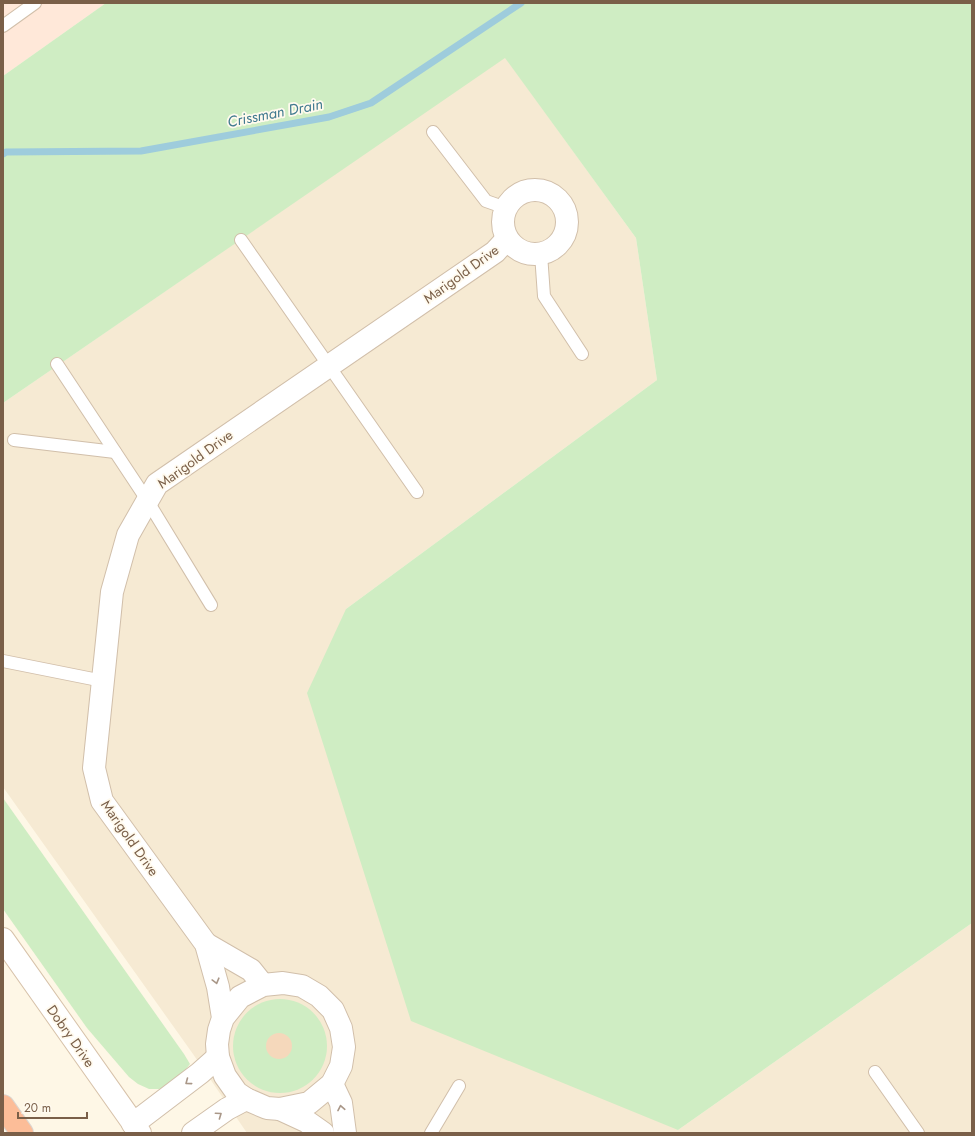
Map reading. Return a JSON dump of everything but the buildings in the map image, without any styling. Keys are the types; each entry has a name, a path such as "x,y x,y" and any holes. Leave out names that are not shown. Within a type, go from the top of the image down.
{"highway":[{"path":"3,1106 22,1133"}],"street":[{"path":"506,208 513,198 523,192 535,190 547,192 557,198 564,208 568,219 566,231 561,242 553,250 541,254"},
{"name":"Marigold Drive","path":"506,208 502,218 503,229 507,239 514,247 522,252 531,255 541,254"},
{"name":"Marigold Drive","path":"223,1018 218,988 206,944 102,801 94,768 112,592 128,535 157,484 495,252 507,239"},
{"name":"Dobry Drive","path":"3,939 136,1128"},
{"name":"Marigold Drive","path":"206,944 251,970 263,985"},
{"name":"Marigold Drive","path":"280,1110 309,1103 332,1084 340,1066 344,1047 341,1028 333,1010 319,996 302,986 283,982 263,985 240,997 223,1018 217,1044 218,1057 225,1076 246,1099 267,1108 280,1110 306,1121 323,1133"},
{"path":"136,1128 218,1057"},
{"path":"332,1084 341,1103 345,1133"},
{"path":"193,1133 227,1109 246,1099"}],"lane":[{"path":"3,26 35,3"},
{"path":"433,132 486,200 506,208"},
{"path":"241,240 417,492"},
{"path":"541,254 544,296 582,354"},
{"path":"57,364 147,500 211,604"},
{"path":"14,440 116,452"},
{"path":"3,661 103,681"},
{"path":"875,1072 918,1133"},
{"path":"432,1133 459,1086"}],"shaded area":[{"path":"3,3 106,3 3,76"},
{"path":"505,57 636,238 657,380 346,609 678,1130 972,923 972,1133 247,1133 193,1054 3,787 3,403"}],"green space":[{"path":"106,3 972,3 972,923 678,1130 411,1021 307,693 346,609 657,380 636,238 505,58 3,403 3,76"},
{"path":"3,798 190,1064 169,1086 159,1089 149,1089 138,1084 129,1077 87,1028 3,909"},
{"path":"280,999 298,1003 313,1013 323,1028 327,1046 323,1064 313,1079 298,1089 280,1093 262,1089 247,1079 237,1064 233,1046 237,1028 247,1013 262,1003"}],"waterway":[{"name":"Crissman Drain","path":"3,154 6,152 141,151 329,117 371,103 521,3"}]}
